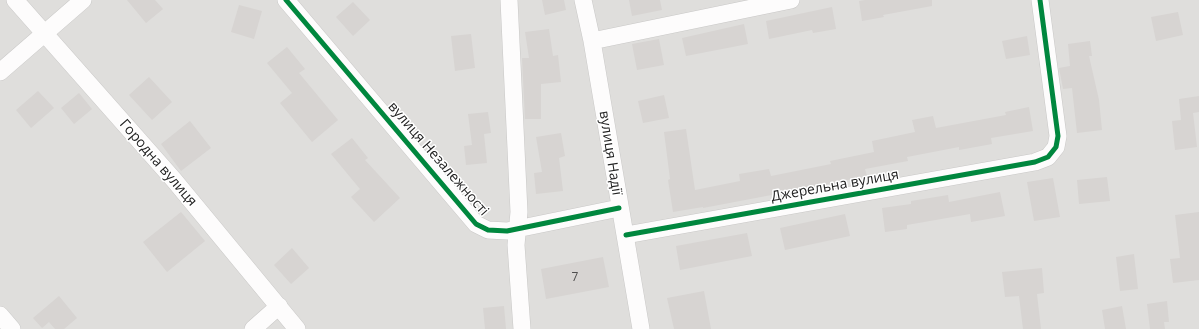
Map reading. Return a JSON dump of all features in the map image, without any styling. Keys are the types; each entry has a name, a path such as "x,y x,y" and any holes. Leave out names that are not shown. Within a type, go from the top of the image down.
{"street":[{"name":"Городна вулиця","path":"15,0 174,180 297,329"},
{"path":"0,72 84,0"},
{"name":"вулиця Незалежності","path":"286,0 476,224 488,230 496,231 516,229 619,208"},
{"path":"509,0 519,212 516,229 522,329"},
{"name":"вулиця Надії","path":"583,0 592,41 619,208 626,235 641,329"},
{"path":"592,41 791,0"},
{"name":"Джерельна вулиця","path":"626,235 1035,162 1048,157 1056,148 1058,136 1040,0"},
{"path":"253,329 279,306"},
{"path":"0,315 12,329"}],"shaded area":[{"path":"0,0 1199,0 1199,329 0,329"}],"building":[{"path":"127,0 155,0 163,9 146,23"},
{"path":"542,0 564,0 566,10 545,15"},
{"path":"629,0 660,0 662,10 632,16"},
{"path":"932,0 932,6 883,15 884,17 862,21 859,1"},
{"path":"353,2 370,20 353,36 336,17"},
{"path":"239,5 262,11 254,39 231,32"},
{"path":"832,7 836,29 813,33 812,30 769,39 766,21"},
{"path":"1178,12 1183,35 1156,41 1151,17"},
{"path":"744,24 748,44 686,56 682,38"},
{"path":"549,29 553,56 558,55 561,82 541,84 541,119 525,119 522,58 529,58 525,32"},
{"path":"471,34 475,68 455,71 451,36"},
{"path":"1027,36 1030,55 1006,59 1002,41"},
{"path":"659,39 664,65 637,70 632,44"},
{"path":"1090,41 1092,56 1089,56 1099,100 1102,130 1077,133 1072,88 1063,89 1059,68 1070,66 1068,44"},
{"path":"287,47 305,69 299,73 338,120 312,142 280,103 292,93 267,63"},
{"path":"149,77 172,102 152,120 129,95"},
{"path":"38,91 54,108 31,128 16,110"},
{"path":"79,93 92,109 74,124 61,108"},
{"path":"664,95 669,118 643,123 638,101"},
{"path":"1199,96 1199,112 1193,113 1197,147 1175,150 1172,121 1181,120 1179,99"},
{"path":"1029,107 1033,131 991,138 992,144 959,150 959,147 907,157 908,161 865,169 867,176 703,208 673,212 668,180 670,179 664,132 686,129 695,190 740,181 739,174 769,169 771,176 831,164 830,161 874,152 872,141 915,132 912,120 933,116 936,128 1006,115 1005,112"},
{"path":"488,112 491,133 484,134 487,163 466,165 464,146 472,145 468,114"},
{"path":"190,121 211,148 181,171 161,144"},
{"path":"561,133 565,156 559,158 563,191 536,194 534,173 542,172 536,137"},
{"path":"352,138 368,158 365,160 400,198 374,222 351,197 360,189 331,154"},
{"path":"1107,177 1110,201 1079,204 1077,180"},
{"path":"1053,178 1060,217 1034,221 1027,182"},
{"path":"1000,192 1005,216 971,222 970,214 907,225 907,229 885,232 882,208 911,204 911,201 948,195 949,202"},
{"path":"181,212 205,241 167,272 143,242"},
{"path":"1199,212 1199,280 1173,283 1170,259 1180,258 1175,215"},
{"path":"845,214 850,236 785,250 780,228"},
{"path":"747,233 752,256 680,270 676,246"},
{"path":"292,248 309,268 291,284 274,265"},
{"path":"1134,254 1138,289 1120,291 1116,257"},
{"path":"603,257 609,287 546,299 541,269"},
{"path":"1042,268 1044,293 1037,294 1041,329 1023,329 1019,296 1005,297 1002,272"},
{"path":"704,291 711,329 674,329 667,298"},
{"path":"59,296 77,318 64,329 55,329 49,322 42,328 33,318"},
{"path":"1167,301 1169,322 1164,322 1165,329 1150,329 1147,304"},
{"path":"504,306 506,329 485,329 483,308"},
{"path":"1122,306 1126,329 1105,329 1102,310"}],"cycle path":[{"path":"286,0 476,224 488,230 507,231 619,208"},
{"path":"626,235 1035,162 1048,157 1056,147 1058,136 1040,0"}]}
